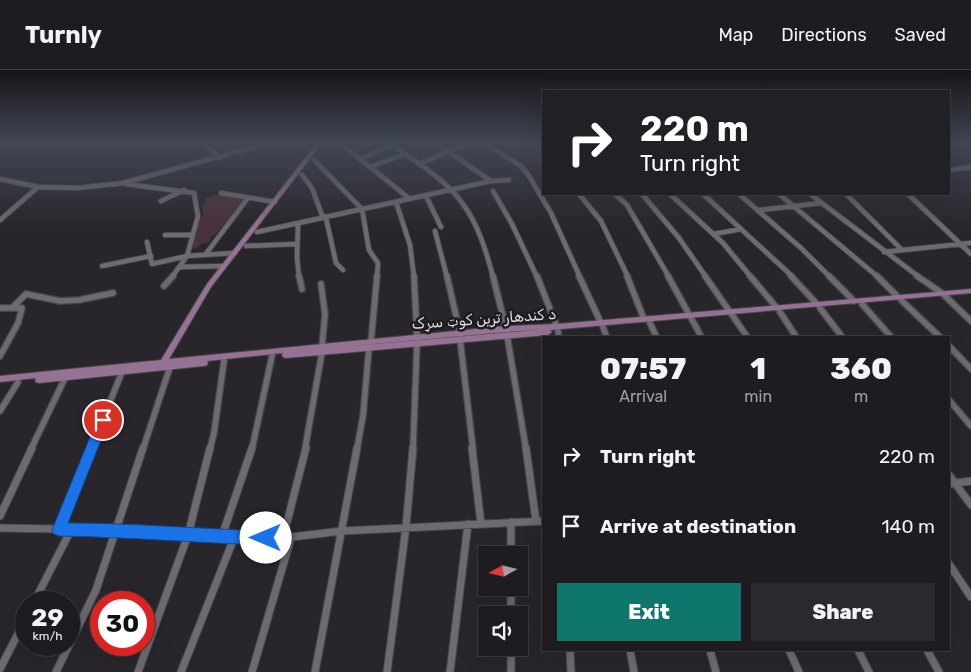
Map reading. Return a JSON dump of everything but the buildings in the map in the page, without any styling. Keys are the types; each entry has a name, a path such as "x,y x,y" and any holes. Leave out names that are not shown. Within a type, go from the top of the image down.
{"main road":[{"path":"162,365 191,315 224,266 299,171"},
{"path":"208,291 214,287 305,171"},
{"name":"د کندهار ترين کوټ سړک","path":"0,379 507,332 558,332 602,325 818,306 862,304 971,291"},
{"name":"د کندهار ترين کوټ سړک","path":"944,295 971,295"},
{"name":"د کندهار ترين کوټ سړک","path":"843,304 854,301 900,299"},
{"name":"د کندهار ترين کوټ سړک","path":"0,384 122,372 162,365 170,367 262,355 272,356 322,349"}],"street":[{"path":"0,179 38,187 77,188 123,183 169,171"},
{"path":"315,672 362,416 378,263 369,250 362,209 325,171"},
{"path":"375,171 410,199"},
{"path":"0,528 116,530 234,538 287,538 342,531 540,521 507,332 484,246 476,224 453,190 428,171"},
{"path":"476,171 491,181"},
{"path":"525,171 551,214 605,336"},
{"path":"302,175 312,188 322,215 326,218 336,262 343,270"},
{"path":"0,186 7,180"},
{"path":"257,232 298,225 491,181 509,180"},
{"path":"123,183 194,192 198,216 187,256 164,286"},
{"path":"0,220 38,187"},
{"path":"161,201 184,190"},
{"path":"493,191 511,219 534,266 558,332"},
{"path":"221,193 275,202"},
{"path":"580,195 601,219 609,233 647,321 656,336"},
{"path":"616,195 626,205 692,317 701,336"},
{"path":"643,195 679,238 747,336"},
{"path":"671,195 714,234 779,310 796,336"},
{"path":"704,195 798,281 841,336"},
{"path":"740,195 801,248 854,301"},
{"path":"780,195 868,266 939,336"},
{"path":"811,195 884,252 944,295 971,321"},
{"path":"847,195 900,249"},
{"path":"909,195 971,254"},
{"path":"426,196 441,227"},
{"path":"205,255 248,198"},
{"path":"387,672 406,527 415,430 417,340 413,263 410,245 396,202"},
{"path":"759,210 821,203"},
{"path":"298,225 296,244 298,276 302,289"},
{"path":"714,234 741,229"},
{"path":"435,232 460,336 481,524"},
{"path":"165,235 192,234"},
{"path":"147,242 152,264 187,256 235,253"},
{"path":"884,252 971,243"},
{"path":"246,246 296,244"},
{"path":"102,266 151,256"},
{"path":"180,267 224,266"},
{"path":"252,672 287,538 307,443 322,349 325,314 322,284"},
{"path":"12,308 26,294 60,301 79,300 113,293"},
{"path":"862,304 890,336"},
{"path":"0,308 22,308 18,323 0,356"},
{"path":"950,347 971,369"},
{"path":"222,536 251,453 272,356"},
{"path":"138,672 188,535 214,433 224,361"},
{"path":"56,672 96,590 170,367"},
{"path":"59,530 122,372"},
{"path":"0,516 65,378"},
{"path":"0,411 18,382"},
{"path":"950,401 971,426"},
{"path":"952,484 971,481"},
{"path":"952,484 971,505"},
{"path":"511,522 511,546"},
{"path":"450,672 468,524"},
{"path":"40,591 71,530"},
{"path":"181,672 234,538"},
{"path":"950,566 971,597"},
{"path":"0,669 15,640"},
{"path":"570,651 571,672"},
{"path":"630,651 634,672"},
{"path":"710,651 716,672"},
{"path":"789,651 799,672"},
{"path":"858,651 869,672"},
{"path":"928,651 939,672"},
{"path":"511,656 511,672"}],"shaded area":[{"path":"222,194 246,198 208,243 203,243 195,249 191,247 199,220 203,216 202,205 205,204 205,198"}],"route":[{"path":"103,420 59,530 116,530 234,538 266,538"}]}
